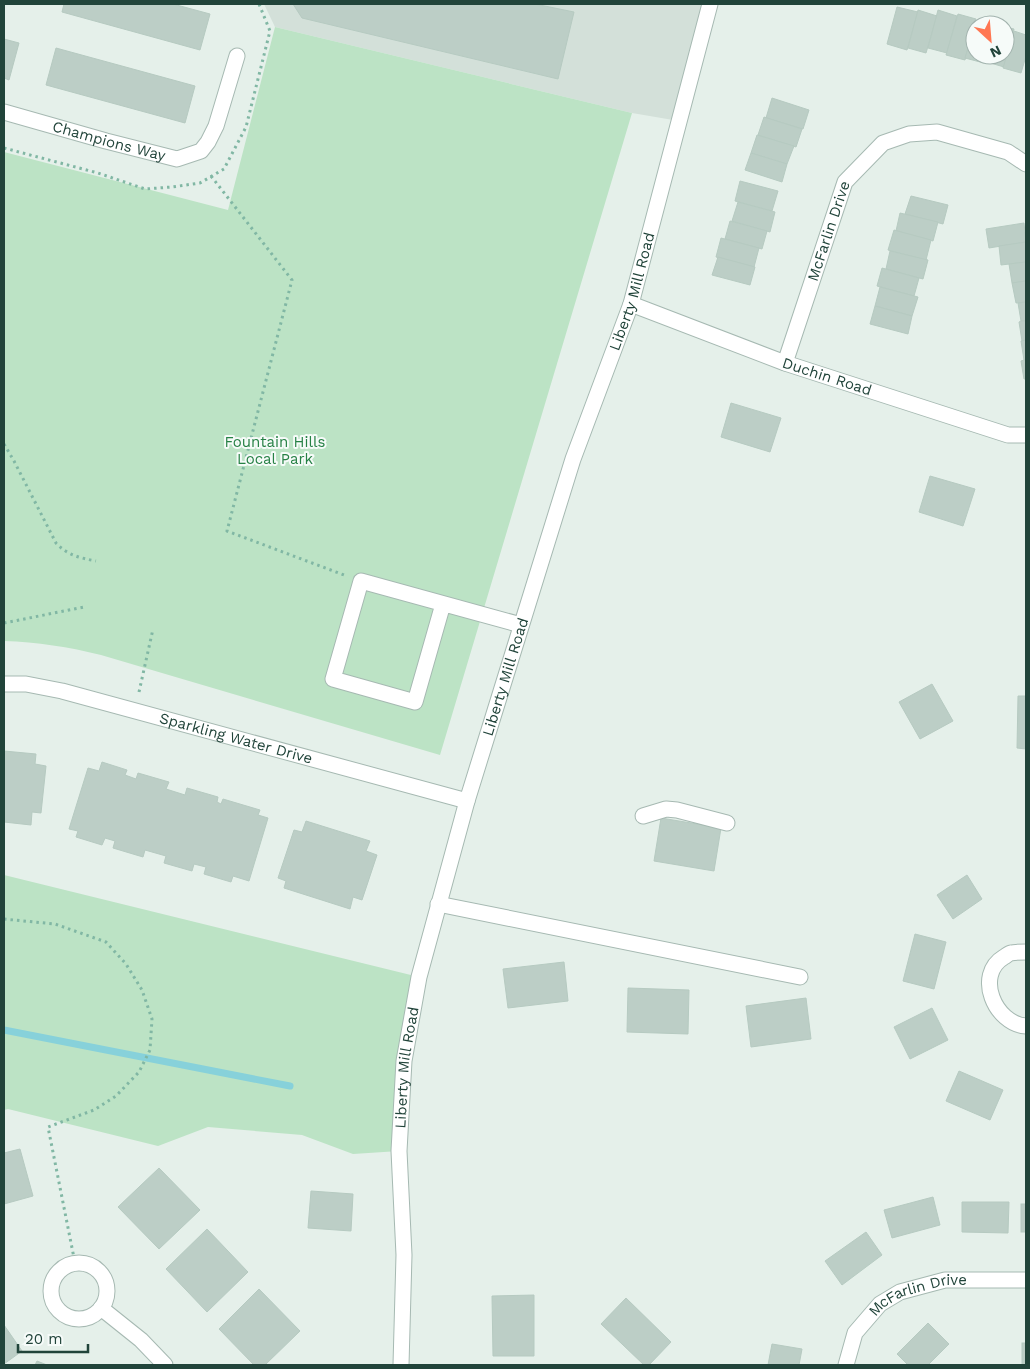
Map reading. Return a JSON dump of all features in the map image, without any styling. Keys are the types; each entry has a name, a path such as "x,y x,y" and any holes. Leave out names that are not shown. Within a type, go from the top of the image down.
{"street":[{"name":"Liberty Mill Road","path":"401,1365 404,1256 399,1151 404,1061 419,976 468,801 573,459 631,304 710,4"},
{"name":"Champions Way","path":"4,112 106,142 178,159 201,151 208,142 216,126 237,56"},
{"name":"McFarlin Drive","path":"785,363 845,182 883,143 909,134 937,132 1008,152 1026,164"},
{"name":"Duchin Road","path":"631,304 785,363 1008,435 1026,435"},
{"path":"443,604 416,702 333,678 361,581 522,625"},
{"name":"Sparkling Water Drive","path":"4,684 26,684 62,691 468,801"},
{"path":"643,816 666,809 678,810 727,823"},
{"path":"438,904 800,977"},
{"path":"1026,952 1010,953 997,961 990,973 989,986 996,1006 1010,1021 1026,1026"},
{"path":"75,1263 86,1264 96,1269 103,1277 106,1287 105,1298 101,1308 92,1315 82,1318 71,1318 61,1313 54,1305 51,1294 52,1283 57,1274 65,1267 75,1263"},
{"name":"McFarlin Drive","path":"846,1365 855,1333 880,1304 900,1292 945,1280 1026,1280"},
{"path":"101,1308 141,1340 165,1365"}],"path":[{"path":"4,148 98,173 145,189 200,183 224,169 246,127 270,30 259,4"},
{"path":"212,176 292,280 227,531 361,581"},
{"path":"4,444 56,543 63,551 77,557 96,561"},
{"path":"4,624 84,607"},
{"path":"135,710 153,629"},
{"path":"4,919 55,924 106,942 126,964 142,990 152,1019 150,1050 139,1072 116,1096 94,1110 48,1127 75,1263"}],"shaded area":[{"path":"264,4 710,4 679,121 632,113 275,27"}],"green space":[{"name":"Fountain Hills Local Park","path":"275,27 632,113 440,755 101,655 53,645 4,641 4,152 228,210"},
{"path":"4,875 419,977 399,1151 353,1154 302,1135 208,1127 158,1146 8,1109 4,1110"}],"building":[{"path":"64,4 173,4 210,14 200,50 62,12"},
{"path":"293,4 535,4 574,12 558,79 302,18"},
{"path":"897,7 918,12 907,50 887,44"},
{"path":"918,10 937,16 926,53 908,48"},
{"path":"938,10 957,16 947,53 928,48"},
{"path":"958,14 965,16 965,60 946,55"},
{"path":"1015,31 1026,35 1026,56 1021,73 1003,68 1004,65 1015,65"},
{"path":"4,39 19,43 9,80 4,78"},
{"path":"56,48 195,86 185,123 46,85"},
{"path":"772,98 809,110 803,129 766,118"},
{"path":"764,117 802,129 796,147 758,135"},
{"path":"757,135 794,146 787,164 751,153"},
{"path":"751,153 787,164 782,182 745,170"},
{"path":"740,181 778,191 772,211 735,201"},
{"path":"911,196 948,205 943,224 905,214"},
{"path":"738,202 775,212 770,232 732,221"},
{"path":"900,213 938,222 933,241 896,231"},
{"path":"730,221 767,231 762,249 725,239"},
{"path":"1024,223 1026,242 989,248 986,229"},
{"path":"894,230 931,240 926,260 888,250"},
{"path":"721,238 759,248 754,267 716,257"},
{"path":"1026,242 1026,262 1001,265 999,246"},
{"path":"890,251 928,260 923,279 886,269"},
{"path":"718,257 755,267 750,285 712,275"},
{"path":"1026,262 1026,281 1012,283 1009,264"},
{"path":"882,268 919,278 914,296 877,286"},
{"path":"1026,281 1026,302 1016,303 1012,283"},
{"path":"880,287 918,297 912,316 875,306"},
{"path":"1026,302 1026,321 1021,321 1018,303"},
{"path":"875,306 912,316 908,334 870,324"},
{"path":"1026,321 1026,340 1022,341 1019,322"},
{"path":"1026,340 1026,360 1024,360 1021,341"},
{"path":"1026,360 1026,379 1024,379 1021,361"},
{"path":"731,403 781,418 770,452 721,437"},
{"path":"930,476 975,489 963,526 919,512"},
{"path":"932,684 953,721 920,739 899,702"},
{"path":"1018,696 1026,696 1026,749 1017,748"},
{"path":"4,751 36,754 35,764 46,766 41,813 32,812 31,825 4,822"},
{"path":"102,762 127,770 125,775 136,779 138,773 169,782 166,789 185,795 187,788 218,797 217,802 221,804 223,799 260,810 258,815 268,818 249,881 233,876 231,882 204,874 206,867 194,864 192,871 164,863 166,856 145,850 143,857 113,848 115,841 105,838 102,845 76,837 78,831 69,829 88,768 99,771"},
{"path":"661,818 721,828 714,871 654,861"},
{"path":"306,821 370,841 366,851 377,855 362,900 353,897 350,909 284,888 286,881 278,878 294,830 302,832"},
{"path":"967,875 982,899 953,919 937,895"},
{"path":"915,934 946,942 934,989 903,981"},
{"path":"564,962 568,1001 508,1008 503,969"},
{"path":"628,988 689,990 688,1034 627,1032"},
{"path":"806,998 811,1039 751,1047 746,1006"},
{"path":"932,1008 948,1040 910,1059 894,1027"},
{"path":"959,1071 1003,1090 990,1120 946,1101"},
{"path":"20,1149 33,1196 4,1204 4,1153"},
{"path":"159,1168 200,1210 159,1249 118,1207"},
{"path":"311,1191 353,1194 351,1231 308,1228"},
{"path":"933,1197 940,1225 892,1238 884,1210"},
{"path":"962,1202 1009,1202 1008,1233 962,1232"},
{"path":"1021,1204 1026,1204 1026,1232 1021,1232"},
{"path":"207,1229 248,1272 207,1312 166,1269"},
{"path":"866,1232 882,1255 842,1285 825,1261"},
{"path":"259,1289 300,1331 265,1365 254,1365 219,1329"},
{"path":"534,1295 534,1356 493,1356 492,1296"},
{"path":"626,1298 671,1342 649,1365 644,1365 601,1324"},
{"path":"928,1323 949,1344 928,1365 908,1365 897,1354"},
{"path":"4,1325 22,1351 4,1364"},
{"path":"1022,1343 1026,1343 1026,1365 1022,1365"},
{"path":"772,1344 802,1349 799,1365 768,1365"},
{"path":"37,1361 47,1365 35,1365"}],"waterway":[{"path":"4,1030 290,1086"}]}
